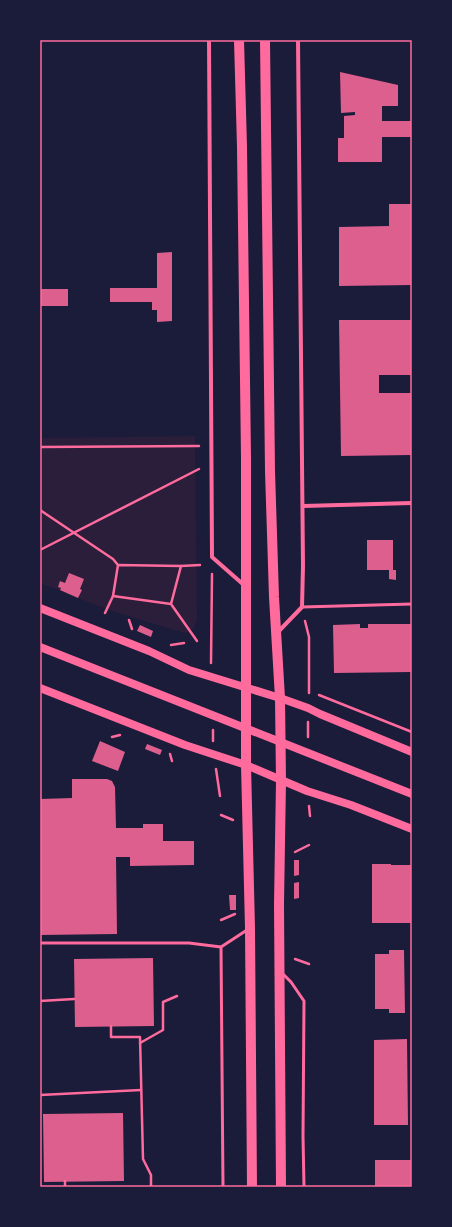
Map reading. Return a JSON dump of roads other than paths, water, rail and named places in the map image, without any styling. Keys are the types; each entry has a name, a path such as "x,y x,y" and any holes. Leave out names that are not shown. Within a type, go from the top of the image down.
{"main road":[{"path":"239,40 245,394 245,688 250,928 252,1187"},
{"path":"265,40 270,471 274,597 280,698 281,781 279,971 281,1187"},
{"path":"40,608 150,651 189,670 308,708 412,752"},
{"path":"40,647 412,794"},
{"path":"40,688 185,745 246,765 281,781 412,829"}],"street":[{"path":"208,40 212,557 246,588"},
{"path":"277,633 302,607 303,506 298,40"},
{"path":"303,506 412,502"}],"lane":[{"path":"302,607 412,604"},
{"path":"40,943 189,943 221,947 250,928"},
{"path":"221,947 223,1187"},
{"path":"279,971 292,982 304,1001 304,1187"}]}
